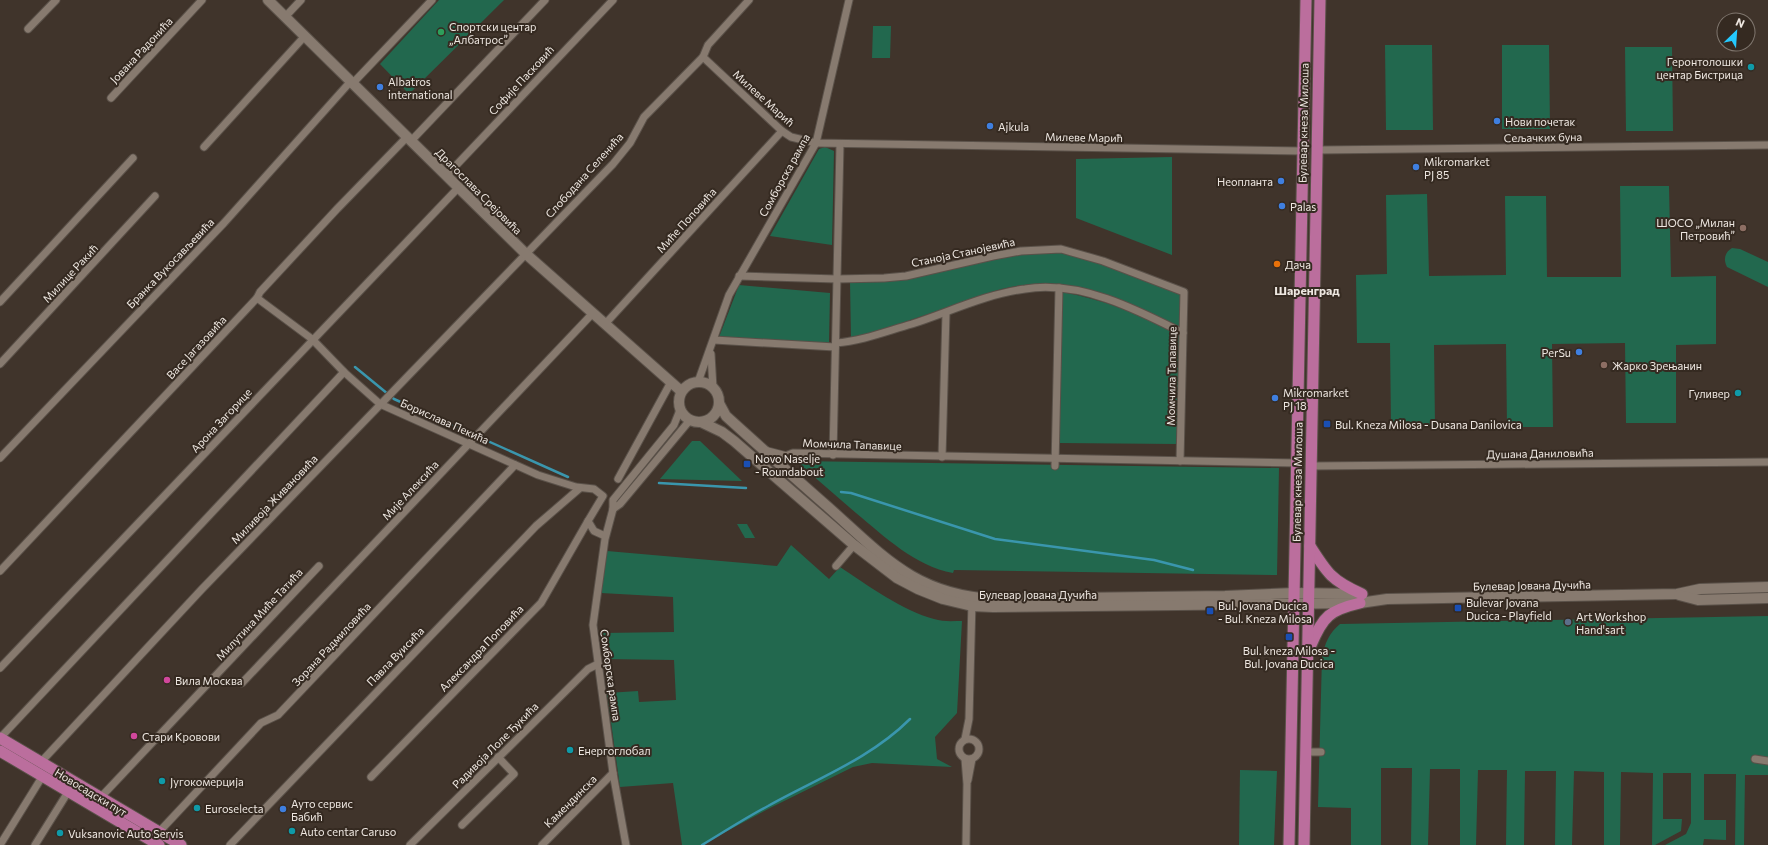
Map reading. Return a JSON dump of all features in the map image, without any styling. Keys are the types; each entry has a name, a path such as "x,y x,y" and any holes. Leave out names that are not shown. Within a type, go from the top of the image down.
{"main road":[{"name":"Булевар кнеза Милоша","path":"1289,845 1306,0"},
{"name":"Булевар кнеза Милоша","path":"1304,845 1320,0"},
{"path":"1320,21 1328,0"},
{"path":"1308,651 1320,624 1331,612 1361,598 1330,576 1310,545"},
{"name":"Новосадски пут","path":"0,738 182,845"},
{"name":"Новосадски пут","path":"0,751 159,845"}],"street":[{"path":"28,29 56,0"},
{"name":"Јована Радонића","path":"111,98 202,0"},
{"name":"Драгослава Срејовића","path":"268,0 526,254 606,323 681,391"},
{"path":"285,17 301,0"},
{"name":"Бранка Вукосављевића","path":"0,458 224,223 352,82 432,0"},
{"name":"Васе Јагазовића","path":"0,571 257,298 260,292 299,249 409,139 544,0"},
{"name":"Софије Пасковић","path":"446,176 612,0"},
{"name":"Слободана Селенића","path":"526,254 613,164 630,143 644,117 703,57 708,45 749,0"},
{"name":"Сомборска рампа","path":"698,382 714,340 723,306 816,144 849,0"},
{"path":"204,147 304,37"},
{"name":"Милеве Марић","path":"703,57 782,131 800,140 816,144 1303,151"},
{"name":"Миће Поповића","path":"606,323 782,131"},
{"path":"833,455 840,144"},
{"name":"Сељачких буна","path":"1318,150 1768,145"},
{"path":"0,302 133,158"},
{"name":"Арона Загорице","path":"0,668 312,339 458,188"},
{"name":"Милице Ракић","path":"0,364 156,196"},
{"name":"Станоја Станојевића","path":"739,276 837,279 899,277 992,256 1021,251 1061,249 1103,261 1184,292"},
{"name":"Миливоја Живановића","path":"40,762 202,589 386,397 526,254"},
{"path":"714,340 836,345 855,341 946,313 990,296 1025,288 1059,288 1107,299 1144,313 1183,333"},
{"path":"1055,462 1059,288"},
{"name":"Момчила Тапавице","path":"1180,461 1184,292"},
{"name":"Борислава Пекића","path":"257,298 312,339 344,372 380,404 475,438 515,465 538,475 580,488 594,489 603,496 588,521"},
{"name":"Мије Алексића","path":"242,683 593,313"},
{"path":"942,457 946,313"},
{"name":"Сомборска рампа","path":"710,350 713,388"},
{"path":"0,738 344,372"},
{"path":"618,479 671,382"},
{"path":"698,382 713,388 719,403 715,414 711,418 701,422 690,420 680,410 679,397 681,391 692,383 698,382"},
{"name":"Булевар Јована Дучића","path":"719,403 726,416 876,551 902,572 935,588 962,596 972,601"},
{"name":"Сомборска рампа","path":"626,845 613,773 593,626 605,536 613,509 613,500 674,425 680,410"},
{"name":"Сомборска рампа","path":"613,509 620,504 690,420"},
{"name":"Булевар Јована Дучића","path":"701,422 716,428 734,441 854,545 897,578 918,589 943,599 972,601 994,599 1163,596 1387,599 1677,594 1700,589 1768,587"},
{"name":"Момчила Тапавице","path":"762,449 787,456 793,453 1055,462 1180,461 1297,463"},
{"path":"783,467 783,457 787,456"},
{"name":"Душана Даниловића","path":"1312,466 1768,462"},
{"name":"Зорана Радмиловића","path":"159,832 261,723 278,715 515,465"},
{"name":"Павла Вуисића","path":"230,845 530,532 580,488"},
{"path":"588,521 594,531 605,536"},
{"name":"Александра Поповића","path":"371,776 541,603 588,521"},
{"path":"836,566 854,545"},
{"name":"Милутина Миће Татића","path":"100,798 319,566"},
{"name":"Булевар Јована Дучића","path":"1677,594 1698,600 1768,598"},
{"path":"968,739 972,601"},
{"name":"Радивоја Лоле Ђукића","path":"410,845 588,669 598,664"},
{"path":"968,739 976,742 979,749 977,755 968,759 958,751 959,744 968,739"},
{"path":"1306,752 1321,752"},
{"path":"462,825 514,774 498,757"},
{"path":"966,845 968,759"},
{"path":"1755,759 1768,761"},
{"name":"Камендинска","path":"542,845 613,773"},
{"path":"0,845 42,777"},
{"path":"35,845 68,792"}],"green space":[{"name":"Спортски центар „Албатрос”","path":"439,0 504,0 409,94 380,64"},
{"path":"873,26 891,26 890,58 872,58"},
{"path":"1385,45 1432,45 1433,130 1386,130"},
{"path":"1502,45 1549,45 1550,129 1502,129"},
{"path":"1625,47 1672,47 1673,131 1626,131"},
{"path":"825,147 834,151 832,245 770,236 819,149"},
{"path":"1172,157 1172,255 1076,218 1076,159"},
{"path":"1620,186 1669,186 1671,277 1716,276 1716,344 1676,345 1676,423 1626,423 1625,343 1552,344 1553,427 1507,427 1506,344 1434,345 1435,426 1391,427 1390,343 1357,343 1356,275 1387,274 1386,195 1427,194 1429,276 1506,275 1505,196 1546,196 1547,277 1621,277"},
{"path":"1732,248 1740,249 1768,262 1768,287 1727,267 1725,256"},
{"path":"1058,252 1101,264 1181,295 1180,328 1162,318 1105,295 1065,286 1045,284 1006,288 851,339 850,282 905,279 948,268 1023,254"},
{"path":"739,285 830,293 829,343 719,337"},
{"path":"1062,292 1093,299 1122,309 1179,335 1177,444 1059,443"},
{"path":"692,441 700,441 742,481 660,479"},
{"path":"796,461 1279,468 1277,575 954,570 953,573 926,564 889,541"},
{"path":"737,524 747,524 755,538 745,538"},
{"path":"791,545 829,579 840,567 886,597 910,610 937,620 962,621 957,713 935,737 937,759 952,767 872,763 853,767 770,808 701,845 682,845 673,783 620,787 607,693 638,691 639,702 676,700 674,660 605,659 602,633 674,632 673,597 601,593 607,551 777,566"},
{"path":"1768,616 1768,775 1745,775 1744,845 1735,845 1736,774 1704,774 1704,820 1726,820 1726,840 1704,839 1703,845 1665,845 1686,834 1691,823 1691,773 1663,773 1663,819 1682,819 1681,831 1655,845 1652,845 1653,773 1621,772 1620,845 1604,845 1604,772 1574,771 1572,845 1555,845 1556,771 1525,771 1524,845 1506,845 1507,770 1478,770 1476,845 1460,845 1460,769 1430,769 1428,845 1411,845 1412,768 1381,768 1381,845 1351,845 1351,808 1318,807 1322,657 1328,639 1340,624"},
{"path":"1240,770 1277,771 1274,845 1239,845"}],"waterway":[{"path":"355,367 394,399 568,477"},
{"path":"659,483 746,488"},
{"path":"841,492 851,493 995,539 1154,560 1193,570"},
{"path":"702,845 759,811 860,757 878,746 910,719"}],"place":[{"name":"Спортски центар „Албатрос”","path":"441,32"},
{"name":"Геронтолошки центар Бистрица","path":"1751,67"},
{"name":"Albatros international","path":"380,87"},
{"name":"Нови почетак","path":"1497,121"},
{"name":"Ajkula","path":"990,126"},
{"name":"Mikromarket PJ 85","path":"1416,167"},
{"name":"Неопланта","path":"1281,181"},
{"name":"Palas","path":"1282,206"},
{"name":"ШОСО „Милан Петровић”","path":"1743,228"},
{"name":"Дача","path":"1277,264"},
{"name":"PerSu","path":"1579,352"},
{"name":"Жарко Зрењанин","path":"1604,365"},
{"name":"Гуливер","path":"1738,393"},
{"name":"Mikromarket PJ 18","path":"1275,398"},
{"name":"Bul. Kneza Milosa - Dusana Danilovica","path":"1327,424"},
{"name":"Novo Naselje - Roundabout","path":"747,464"},
{"name":"Bulevar Jovana Ducica - Playfield","path":"1458,608"},
{"name":"Bul. Jovana Ducica - Bul. Kneza Milosa","path":"1210,611"},
{"name":"Art Workshop Hand'sart","path":"1568,622"},
{"name":"Bul. kneza Milosa - Bul. Jovana Ducica","path":"1289,637"},
{"name":"Вила Москва","path":"167,680"},
{"name":"Стари Кровови","path":"134,736"},
{"name":"Енергоглобал","path":"570,750"},
{"name":"Југокомерција","path":"162,781"},
{"name":"Euroselecta","path":"197,808"},
{"name":"Ауто сервис Бабић","path":"283,809"},
{"name":"Auto centar Caruso","path":"292,831"},
{"name":"Vuksanovic Auto Servis","path":"60,833"}],"district":[{"name":"Шаренград","path":"1307,290"}]}
